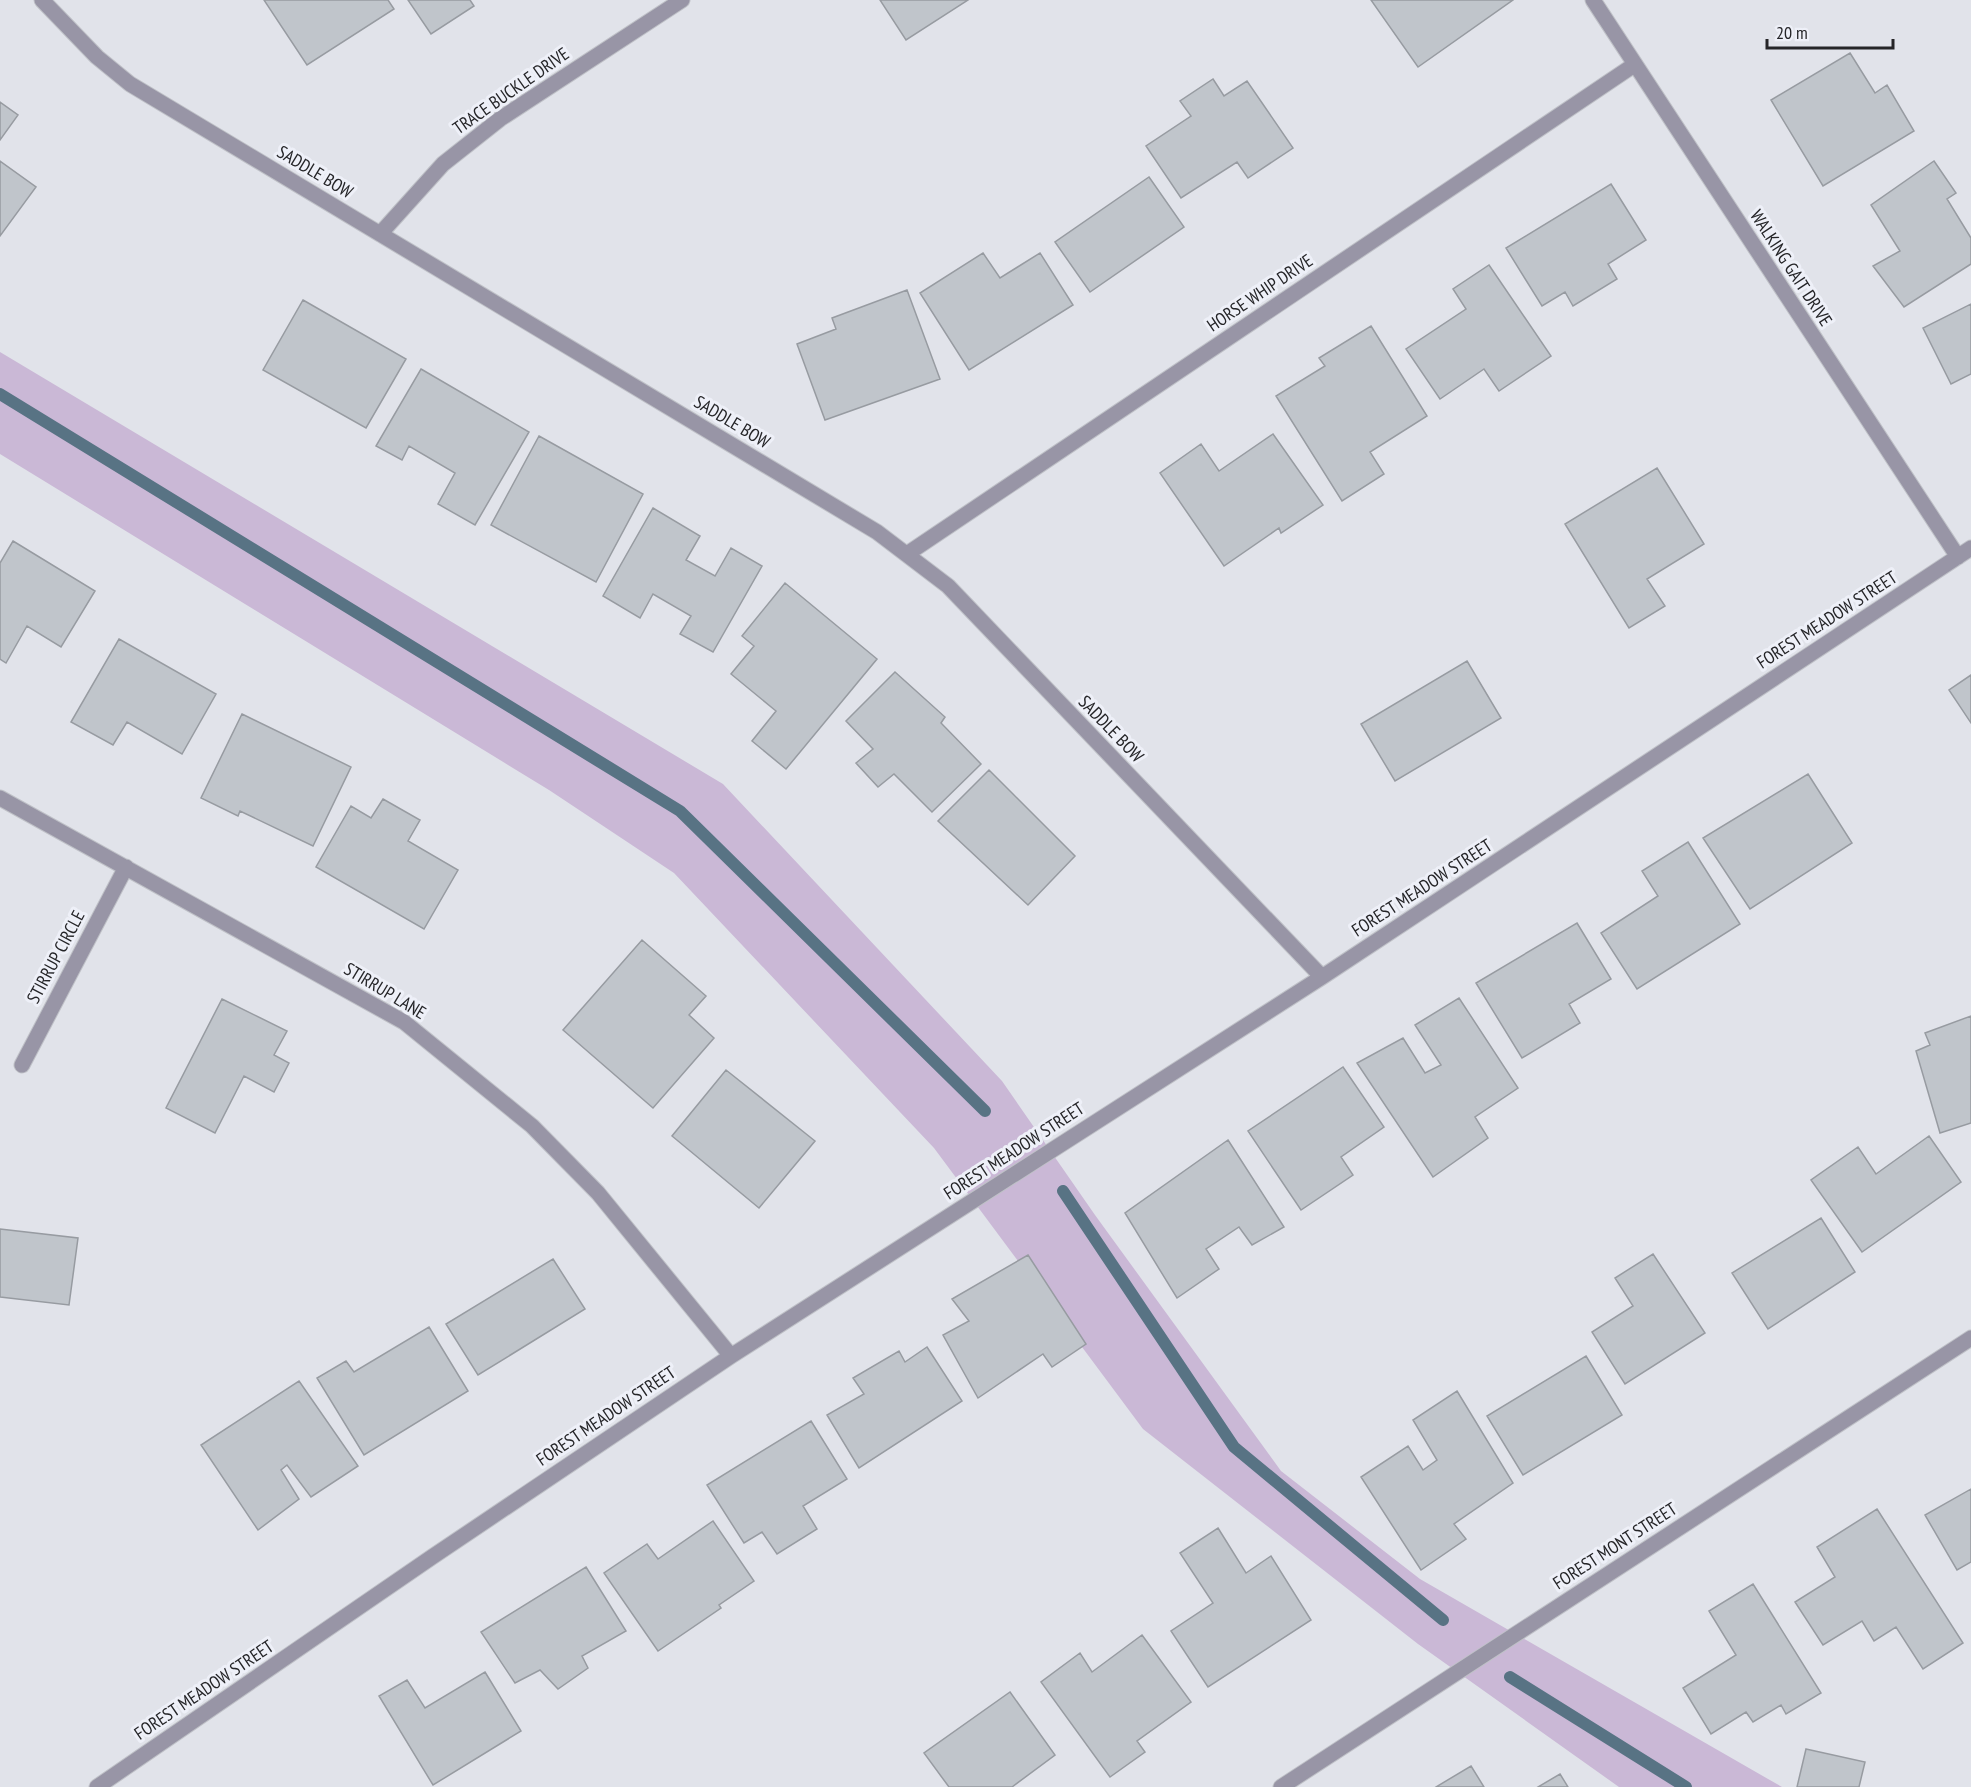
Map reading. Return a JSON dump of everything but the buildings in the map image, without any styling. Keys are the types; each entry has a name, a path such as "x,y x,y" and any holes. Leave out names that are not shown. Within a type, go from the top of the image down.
{"street":[{"name":"SADDLE BOW","path":"42,0 97,57 130,84 877,532 907,554 948,586 1322,977"},
{"name":"TRACE BUCKLE DRIVE","path":"380,234 443,164 500,119 682,0"},
{"name":"WALKING GAIT DRIVE","path":"1593,0 1634,65 1964,553"},
{"name":"HORSE WHIP DRIVE","path":"907,554 1634,65"},
{"name":"FOREST MEADOW STREET","path":"97,1787 432,1557 731,1356 1322,977 1964,553"},
{"name":"STIRRUP LANE","path":"0,798 413,1030 532,1126 598,1193 731,1356"},
{"name":"STIRRUP CIRCLE","path":"22,1065 126,867"},
{"name":"FOREST MONT STREET","path":"1281,1787 1971,1338"}],"shaded area":[{"path":"0,352 723,784 1002,1081 1095,1215 1281,1471 1420,1579 1782,1787 1619,1787 1418,1644 1143,1429 934,1148 674,873 549,790 0,454"}],"waterway":[{"path":"0,394 680,811 985,1111"},
{"path":"1063,1191 1234,1447 1443,1620"},
{"path":"1510,1677 1686,1787"}]}
